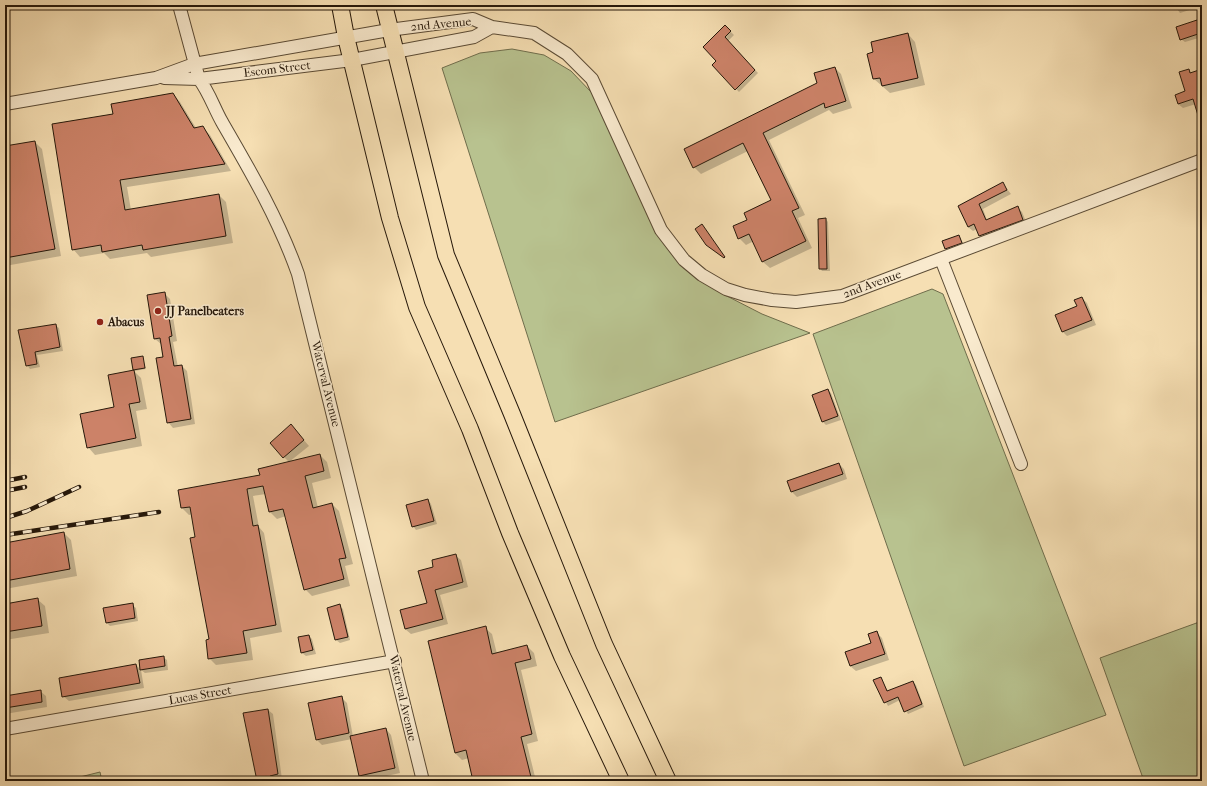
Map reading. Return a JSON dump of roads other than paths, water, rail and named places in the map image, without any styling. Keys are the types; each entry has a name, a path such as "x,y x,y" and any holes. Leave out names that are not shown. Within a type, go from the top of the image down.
{"main road":[{"path":"340,5 346,37 390,218 417,307 470,429 510,533 562,656 621,781"},
{"path":"384,5 446,256 512,414 601,636 668,781"}],"street":[{"name":"Waterval Avenue","path":"179,5 194,64 200,79 214,109 265,196 288,245 298,274 395,662 423,781"},
{"name":"2nd Avenue","path":"389,30 473,19 492,27 534,34 567,54 592,79 661,230 684,260 702,275 726,289 745,295 778,301 796,302 842,296 1202,160"},
{"name":"2nd Avenue","path":"396,50 474,37 492,27"},
{"name":"Escom Street","path":"5,104 156,78 194,64 389,30"},
{"name":"Escom Street","path":"156,78 200,79 352,60 396,50"},
{"path":"941,259 1021,464"},
{"name":"Lucas Street","path":"5,729 395,662"}],"railway":[{"path":"5,481 25,477"},
{"path":"5,491 25,487"},
{"path":"5,518 27,511 79,487"},
{"path":"5,535 159,512"}],"place":[{"name":"JJ Panelbeaters","path":"158,311"},
{"name":"Abacus","path":"100,322"}]}
